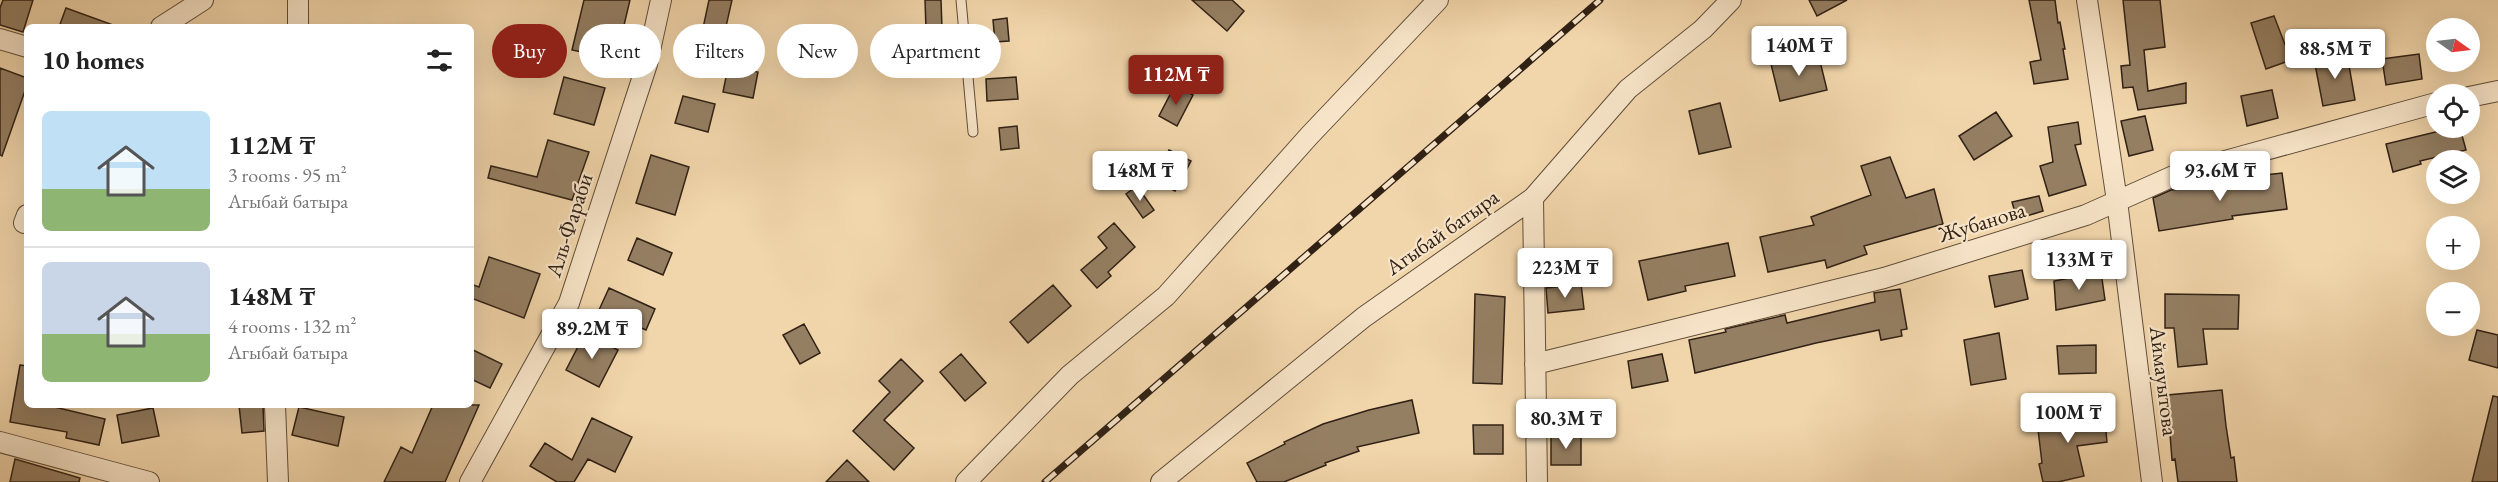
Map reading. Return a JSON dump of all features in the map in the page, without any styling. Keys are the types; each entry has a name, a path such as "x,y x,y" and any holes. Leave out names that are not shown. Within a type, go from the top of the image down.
{"street":[{"path":"166,24 203,0"},
{"path":"298,0 298,24"},
{"name":"Аль-Фараби","path":"470,482 569,303 647,64 661,0"},
{"path":"966,482 1070,375 1166,296 1309,136 1438,0"},
{"name":"Агыбай батыра","path":"1161,482 1364,317 1533,198 1628,89 1703,29 1731,0"},
{"name":"Аймауытова","path":"2087,0 2117,201 2152,482"},
{"path":"0,39 24,46"},
{"path":"2480,95 2498,91"},
{"name":"Жубанова","path":"1535,364 1884,278 2086,215 2178,174 2426,106"},
{"path":"1533,198 1537,482"},
{"path":"275,408 278,482"},
{"path":"0,442 149,482"}],"lane":[{"path":"961,0 973,132"}],"building":[{"path":"3,0 33,0 23,32 0,25 0,8"},
{"path":"584,0 630,0 624,24 579,24 579,51 572,50"},
{"path":"709,0 732,0 727,24 704,24"},
{"path":"925,0 941,0 942,24 926,24"},
{"path":"1192,0 1232,0 1244,11 1227,31"},
{"path":"1809,0 1847,0 1817,16"},
{"path":"2029,0 2055,0 2065,49 2063,49 2068,79 2034,84 2030,62 2041,60"},
{"path":"2123,0 2160,0 2165,47 2144,50 2148,91 2186,83 2186,103 2138,110 2133,87 2123,88 2121,66 2130,65"},
{"path":"66,8 110,24 60,24"},
{"path":"2274,16 2291,60 2266,69 2251,23"},
{"path":"1007,18 1009,41 1001,42 1001,24 993,24 993,20"},
{"path":"1818,53 1827,90 1780,101 1771,64"},
{"path":"2347,54 2355,100 2323,106 2314,59"},
{"path":"2419,54 2422,79 2386,85 2382,59"},
{"path":"0,68 24,77 24,94 2,156 0,155"},
{"path":"1016,77 1018,99 987,101 986,79"},
{"path":"564,78 605,88 594,125 554,114"},
{"path":"726,78 757,78 753,98 723,92"},
{"path":"1175,85 1193,95 1177,126 1159,116"},
{"path":"2272,90 2278,118 2247,126 2241,96"},
{"path":"683,96 715,104 708,132 675,123"},
{"path":"1720,103 1731,147 1699,154 1689,111"},
{"path":"1996,112 2012,136 1974,160 1959,136"},
{"path":"2145,116 2153,150 2129,156 2121,121"},
{"path":"2078,122 2081,144 2075,145 2086,185 2049,196 2040,166 2053,162 2048,127"},
{"path":"1017,126 1019,148 1001,150 999,128"},
{"path":"2426,134 2426,138 2463,138 2466,150 2426,150 2426,160 2420,161 2421,164 2393,172 2386,144"},
{"path":"548,140 589,152 572,200 488,178 491,166 537,177"},
{"path":"1169,150 1191,161 1175,191 1154,180"},
{"path":"651,155 689,167 675,215 636,203"},
{"path":"1890,157 1906,198 1934,189 1943,224 1864,246 1867,254 1827,268 1825,260 1768,272 1760,237 1814,225 1811,217 1871,195 1861,166"},
{"path":"2282,173 2287,209 2232,216 2233,219 2159,231 2153,198 2171,190 2248,182 2247,177"},
{"path":"1137,186 1154,210 1143,218 1126,194"},
{"path":"2039,196 2043,211 2017,219 2012,202"},
{"path":"1114,223 1135,247 1108,272 1111,276 1097,288 1081,270 1107,248 1098,237"},
{"path":"637,238 672,253 663,275 628,260"},
{"path":"1728,243 1735,276 1685,286 1686,291 1648,300 1639,261"},
{"path":"489,257 540,274 524,318 474,299 474,285 479,287"},
{"path":"2022,270 2028,299 1995,307 1989,276"},
{"path":"2101,272 2105,300 2056,310 2054,281"},
{"path":"1581,284 1584,309 1548,313 1546,288"},
{"path":"1053,285 1071,306 1028,343 1010,322"},
{"path":"609,288 655,309 646,330 599,310"},
{"path":"1900,289 1907,329 1901,330 1902,336 1881,340 1879,330 1695,373 1689,340 1785,315 1787,323 1875,302 1874,293"},
{"path":"1475,294 1505,297 1502,384 1473,383"},
{"path":"2165,294 2239,295 2238,329 2203,329 2207,364 2178,367 2174,328 2165,328"},
{"path":"804,324 820,353 800,364 783,335"},
{"path":"2480,331 2498,335 2498,368 2469,360 2475,336 2480,336"},
{"path":"585,333 618,350 599,387 566,370"},
{"path":"1999,333 2006,379 1971,385 1964,340"},
{"path":"2096,345 2096,373 2059,374 2057,346"},
{"path":"474,350 502,364 490,388 474,380"},
{"path":"961,354 986,383 965,401 940,372"},
{"path":"1662,354 1668,381 1632,388 1628,361"},
{"path":"901,359 923,381 884,420 914,448 894,470 853,431 890,392 879,381"},
{"path":"20,365 24,366 24,408 59,408 105,419 99,445 66,438 67,432 10,422"},
{"path":"2222,390 2231,458 2234,457 2237,482 2178,482 2175,459 2172,460 2167,395"},
{"path":"2493,396 2498,397 2498,482 2472,482"},
{"path":"1412,400 1419,433 1357,447 1359,451 1325,463 1326,465 1284,482 1257,482 1247,463 1323,424"},
{"path":"474,405 479,405 445,482 384,482 401,447 412,453 432,408 474,408"},
{"path":"153,408 159,436 122,443 117,415"},
{"path":"239,408 263,408 264,431 242,433"},
{"path":"299,408 344,417 338,446 292,435"},
{"path":"2104,412 2107,442 2077,446 2084,476 2058,482 2043,482 2039,464 2042,463 2037,421"},
{"path":"592,418 632,437 615,472 588,459 574,482 557,482 530,466 545,443 572,460"},
{"path":"1473,425 1503,425 1503,454 1474,454"},
{"path":"1551,435 1581,435 1581,465 1551,465"},
{"path":"15,459 80,478 79,482 10,482"},
{"path":"847,460 869,482 826,482"}],"railway":[{"path":"1045,482 1600,0"}]}
